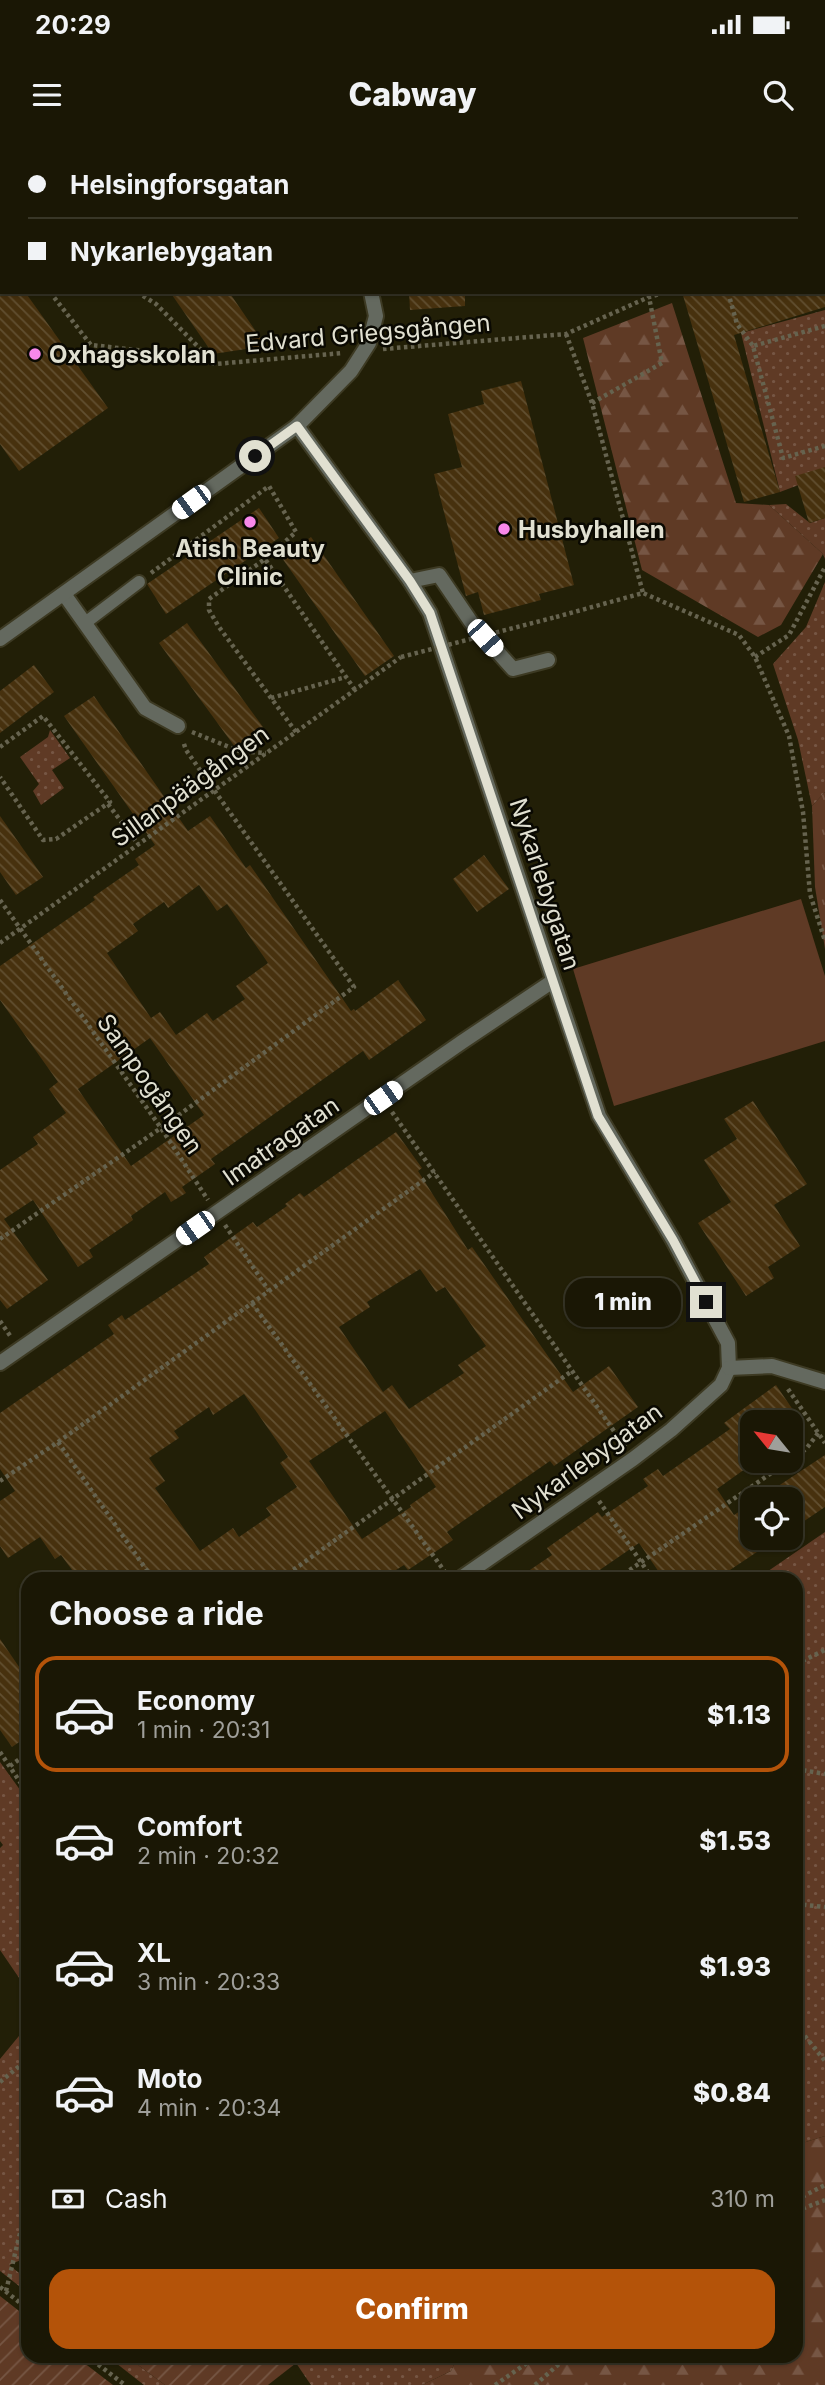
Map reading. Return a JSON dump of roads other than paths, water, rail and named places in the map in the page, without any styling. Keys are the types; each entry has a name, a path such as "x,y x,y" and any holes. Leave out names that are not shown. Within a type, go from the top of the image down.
{"street":[{"path":"0,639 297,426 351,371 369,343 376,316 371,294"},
{"name":"Nykarlebygatan","path":"297,426 410,581 430,613 598,1116 673,1240 728,1343 729,1368 721,1385 671,1430 470,1572"},
{"path":"410,581 439,575 471,622 513,669 548,660"},
{"path":"64,594 145,708 178,726"},
{"name":"Imatragatan","path":"0,1363 553,981"},
{"path":"729,1368 772,1366 825,1382"}],"lane":[{"path":"85,623 139,582"}],"place":[{"name":"Oxhagsskolan","path":"35,354"},
{"name":"Atish Beauty Clinic","path":"250,522"},
{"name":"Husbyhallen","path":"504,529"}]}
